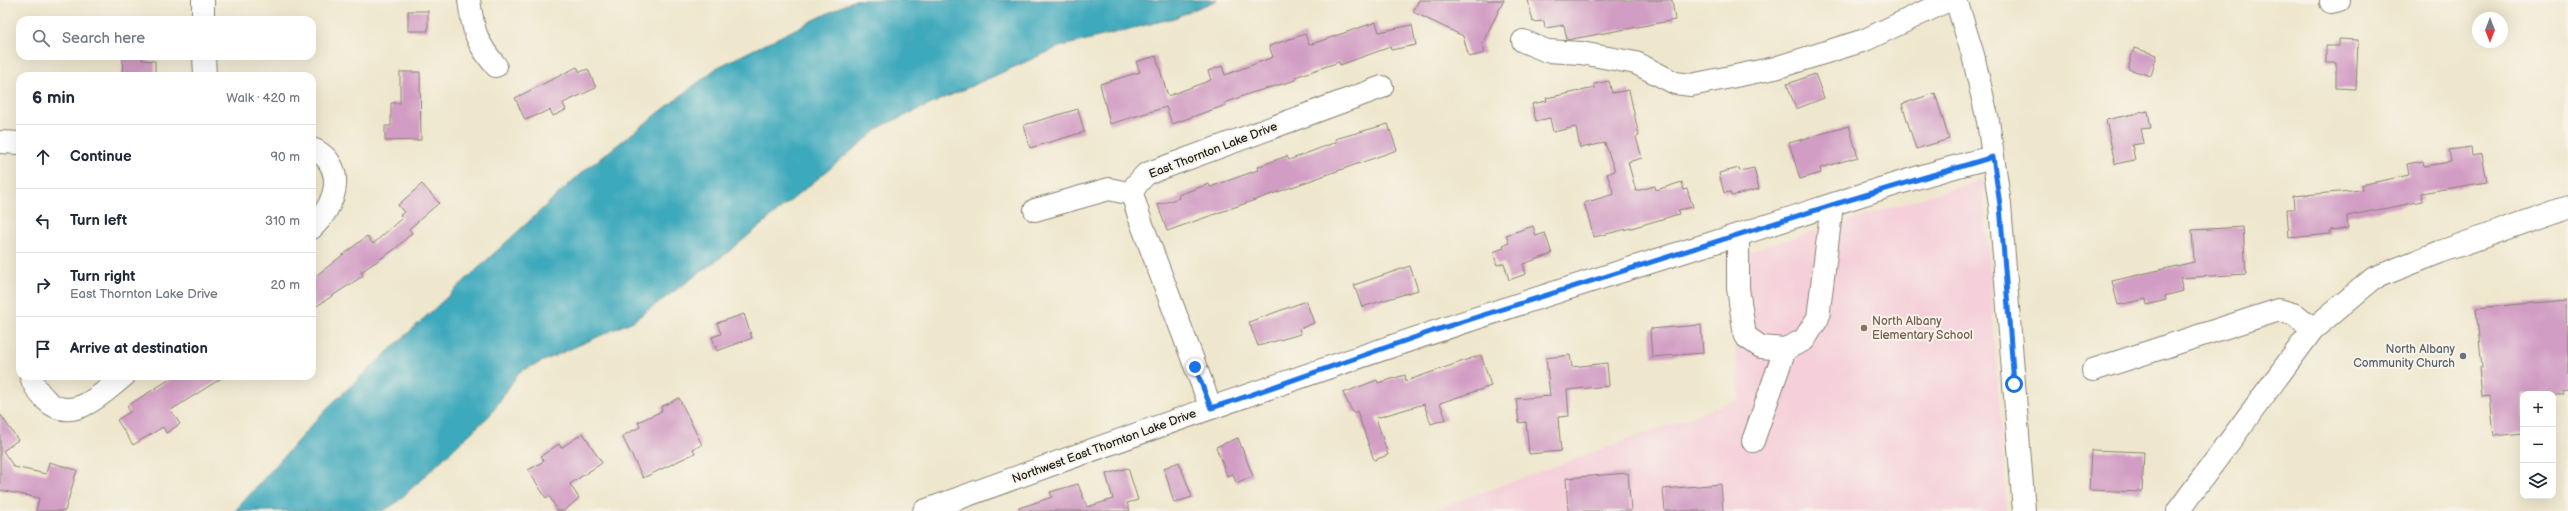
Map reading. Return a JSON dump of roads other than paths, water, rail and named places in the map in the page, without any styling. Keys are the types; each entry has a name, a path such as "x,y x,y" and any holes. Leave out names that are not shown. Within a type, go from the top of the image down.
{"street":[{"path":"203,0 203,16"},
{"path":"470,0 474,33 481,49 496,66"},
{"path":"1523,41 1547,51 1581,53 1636,62 1675,83 1691,85 1775,68 1865,40 1948,0"},
{"path":"1956,0 1973,55 1988,121 2000,205 2024,511"},
{"path":"204,60 205,72"},
{"name":"East Thornton Lake Drive","path":"1132,194 1136,185 1146,174 1382,87"},
{"path":"0,142 16,143"},
{"path":"316,151 323,155 331,165 335,177 334,192 331,203 322,218 316,224"},
{"name":"Northwest East Thornton Lake Drive","path":"924,511 1211,408 1433,331 1832,205 1993,157"},
{"path":"1035,210 1109,189 1132,194 1211,408"},
{"path":"1738,235 1738,288 1745,336 1761,347 1785,349 1804,340 1818,318 1832,205"},
{"path":"2178,511 2313,329 2374,278 2440,252 2568,207"},
{"path":"2093,370 2279,310 2296,315 2313,329"},
{"path":"1752,441 1785,349"},
{"path":"33,380 40,394 49,403 63,409 76,409 89,404 119,380"}],"water":[{"path":"855,0 1217,0 1174,18 1059,47 882,126 727,253 633,321 519,372 491,414 396,503 383,511 235,511 327,408 580,174 718,67"}],"place":[{"name":"North Albany Elementary School","path":"1864,328"},
{"name":"North Albany Community Church","path":"2463,356"}]}
